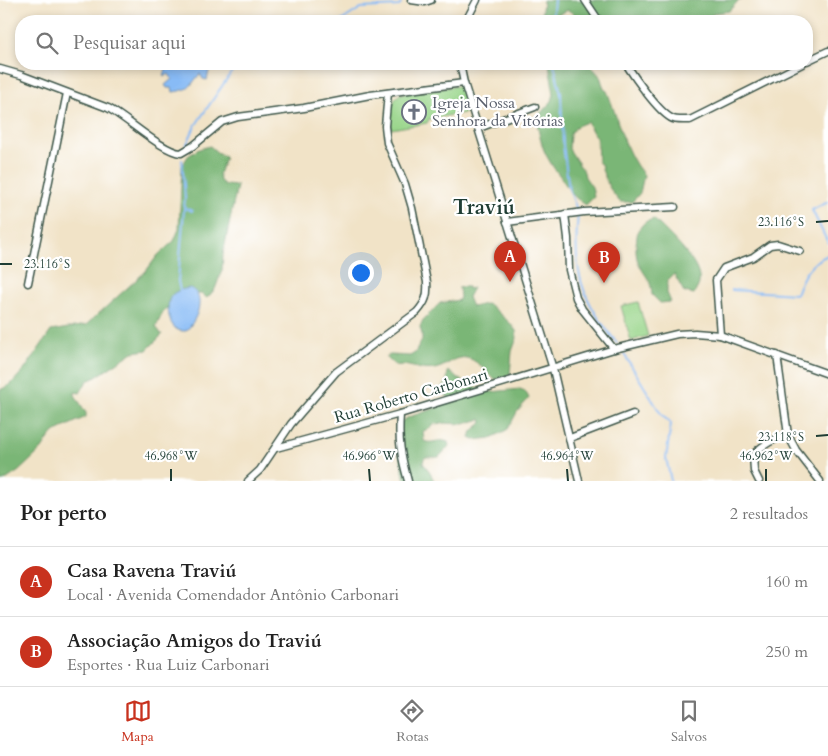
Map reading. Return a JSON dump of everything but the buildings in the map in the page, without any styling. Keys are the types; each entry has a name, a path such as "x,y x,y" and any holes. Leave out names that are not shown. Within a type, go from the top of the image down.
{"street":[{"path":"411,0 425,2 431,0"},
{"path":"469,15 477,0"},
{"path":"585,0 594,15"},
{"path":"813,58 828,51"},
{"path":"0,69 21,75 121,114 162,146 181,153 193,146 222,122 230,119 388,93 464,83"},
{"path":"461,70 553,368 579,481"},
{"path":"630,70 640,86 670,118 678,120 690,120 790,70"},
{"path":"28,283 66,92"},
{"path":"248,481 260,470 291,424 336,372 403,323 425,304 427,282 412,208 405,184 387,143 388,93"},
{"path":"479,128 535,107"},
{"path":"507,222 565,214 675,207"},
{"path":"565,214 570,270 576,298 582,309 614,349"},
{"path":"720,335 716,290 716,280 719,273 729,265 753,257 770,245 778,244 800,251"},
{"name":"Rua Roberto Carbonari","path":"276,448 400,414 614,349 677,334 720,335 828,374"},
{"path":"777,355 788,435 796,450 820,481"},
{"path":"400,414 398,432 400,451 408,481"},
{"path":"570,438 633,414"},
{"path":"759,481 754,471 753,455 757,450 779,437 788,435"}],"green space":[{"path":"543,0 742,0 738,1 729,11 714,13 712,15 576,15 568,10 559,15 542,15"},
{"path":"550,70 594,70 600,76 626,146 644,175 640,193 632,202 620,202 610,189 601,164 598,162 597,140 587,122 577,126 570,134 569,149 592,187 594,197 586,205 571,192 546,155 536,118 552,101 554,94"},
{"path":"458,86 461,89 469,112 429,119 427,123 391,129 392,106 400,94"},
{"path":"210,146 225,157 219,174 220,181 225,185 237,186 223,254 222,270 215,289 207,298 202,294 194,294 175,298 162,314 156,327 162,335 147,350 133,352 87,381 80,393 75,392 86,413 86,417 54,432 42,449 19,471 4,481 0,481 0,390 11,384 25,369 51,331 86,325 146,271 158,255 174,241 179,229 182,166 188,156 199,149"},
{"path":"654,219 683,249 695,267 699,275 699,283 694,294 684,292 674,274 667,281 667,293 671,302 660,303 652,295 650,282 638,262 636,249 638,230 645,222"},
{"path":"459,287 473,288 468,297 472,307 485,304 490,305 516,331 517,338 512,351 510,374 502,381 492,377 477,363 467,358 457,359 436,369 426,370 395,365 386,357 390,355 410,356 415,353 422,340 420,327 423,320 440,303 459,300"},
{"path":"638,302 648,336 631,341 621,306"},
{"path":"448,371 465,383 491,392 520,389 525,391 529,398 517,412 508,429 491,438 474,440 470,438 472,431 482,423 481,419 464,424 434,424 429,429 423,431 424,441 444,441 448,442 449,446 439,457 424,458 423,463 434,481 405,481 397,433 402,421 439,407 449,401 449,398 440,390 447,382"}],"water":[{"path":"166,70 209,70 207,80 203,79 200,74 184,90 173,92 172,88 167,88 165,85 172,79 169,74 164,77"},
{"path":"190,288 198,297 197,315 186,331 179,330 175,328 170,319 168,308 170,298 174,293"}],"waterway":[{"path":"553,15 554,0"},
{"path":"350,15 361,8 399,6 401,4"},
{"path":"186,146 195,126 233,70"},
{"path":"555,70 561,94 563,145 569,189 577,210"},
{"path":"180,291 178,281 185,198 182,160"},
{"path":"828,202 812,210 828,243"},
{"path":"185,208 192,211"},
{"path":"578,214 576,252 582,283 595,313 617,343"},
{"path":"732,290 796,294 811,266 828,255"},
{"path":"624,354 661,414 671,424 666,458 671,481"}],"place":[{"name":"Igreja Nossa Senhora da Vitórias","path":"414,112"},
{"name":"Casa Ravena Traviú","path":"510,282"},
{"name":"Associação Amigos do Traviú","path":"604,283"}],"district":[{"name":"Traviú","path":"484,207"}]}
